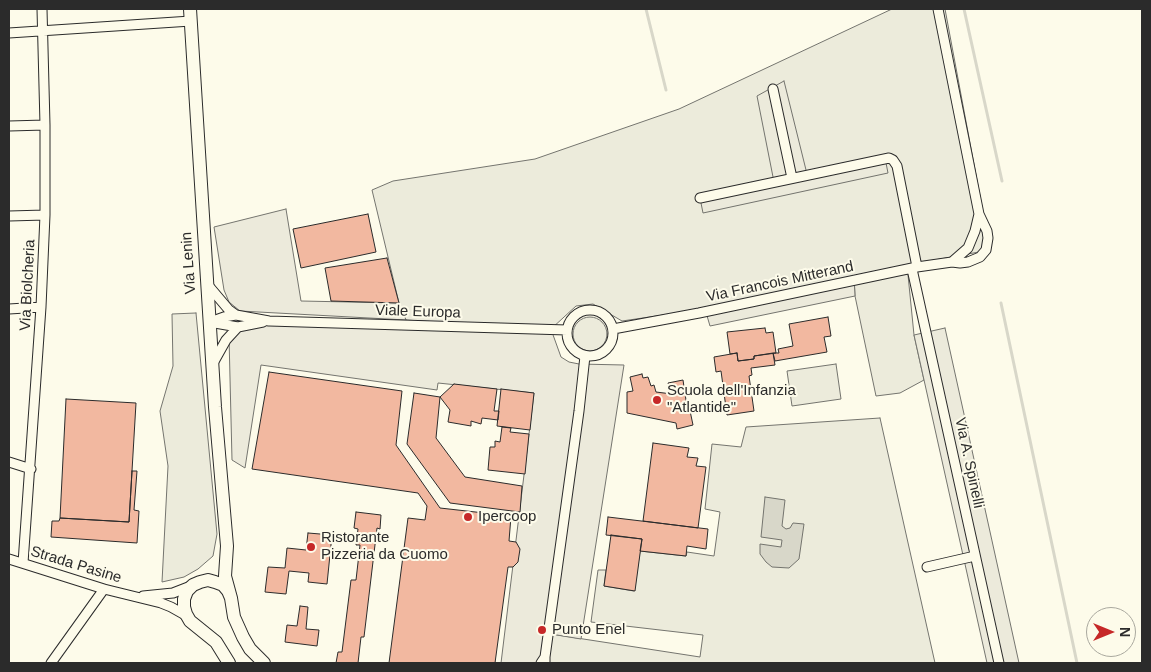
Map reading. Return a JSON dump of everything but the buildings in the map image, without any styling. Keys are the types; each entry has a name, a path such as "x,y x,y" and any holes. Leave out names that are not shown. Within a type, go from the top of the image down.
{"main road":[{"name":"Via Lenin","path":"190,15 212,366 227,546 225,576 234,617 250,648 264,663"},
{"name":"Via Lenin","path":"196,583 211,575 220,558 223,516"},
{"path":"229,663 216,642 190,621 184,607 184,599 187,591 196,583 216,582 223,585 231,598"}],"street":[{"name":"Via Biolcheria","path":"23,563 41,307 45,215 42,9"},
{"path":"938,9 979,214 968,248 952,262"},
{"path":"9,34 43,32 190,15"},
{"path":"700,198 792,178 773,89"},
{"path":"9,126 45,125"},
{"name":"Via A. Spinelli","path":"792,178 885,158 893,160 896,166 915,268 999,663"},
{"name":"Via Francois Mitterand","path":"613,329 915,268 974,260 980,258 986,250 988,238 987,231 979,214"},
{"path":"9,216 45,215"},
{"path":"207,284 229,310 236,315"},
{"path":"9,308 41,307"},
{"path":"593,310 606,316 613,329 613,337 606,350 593,357 579,354 569,344 567,330 573,317 579,313 593,310"},
{"path":"209,322 224,316 236,315 269,321"},
{"path":"209,322 238,327 269,321"},
{"name":"Viale Europa","path":"269,321 567,330"},
{"path":"212,366 226,340 238,327"},
{"path":"544,661 579,412 585,356"},
{"path":"9,462 30,469"},
{"path":"926,567 975,556"},
{"name":"Strada Pasine","path":"9,559 104,589 136,596"},
{"path":"136,596 173,593 196,583"},
{"path":"51,663 104,589"},
{"path":"136,596 170,607 187,616"}],"shaded area":[{"path":"892,9 945,9 990,250 907,265 914,335 924,380 900,393 876,396 855,296 854,276 705,309 622,321 593,304 576,306 551,329 406,320 399,303 372,190 393,181 535,159 679,109"},
{"path":"784,81 807,174 885,158 888,173 703,213 700,198 774,182 757,96"},
{"path":"286,209 301,301 399,303 406,320 240,311 229,302 224,290 214,227"},
{"path":"854,276 855,296 710,326 705,309"},
{"path":"196,313 217,534 213,556 198,569 184,577 162,582 168,466 160,411 173,366 172,314"},
{"path":"590,317 597,318 602,322 606,327 606,341 602,346 597,350 590,351 583,350 578,346 574,341 573,334 574,327 578,322 583,318"},
{"path":"247,323 552,332 561,357 569,362 624,365 581,639 551,634 548,663 501,663 534,393 438,383 437,390 261,365 245,468 232,460 229,337"},
{"path":"945,328 1019,663 987,663 914,335"},
{"path":"836,364 841,399 792,406 787,371"},
{"path":"880,418 935,663 548,663 551,634 700,657 703,635 591,622 598,570 606,570 604,586 634,591 640,551 686,556 687,552 714,556 720,512 705,509 712,444 741,447 746,427"},
{"path":"765,497 785,500 782,526 786,529 790,528 793,523 804,524 799,559 789,568 772,567 760,554 760,544 781,547 782,540 761,537"}],"waterway":[{"path":"646,9 666,90"},
{"path":"964,9 1002,181"},
{"path":"1001,303 1077,663"}],"place":[{"name":"Scuola dell'Infanzia \"Atlantide\"","path":"657,400"},
{"name":"Ipercoop","path":"468,517"},
{"name":"Ristorante Pizzeria da Cuomo","path":"311,547"},
{"name":"Punto Enel","path":"542,630"}]}
